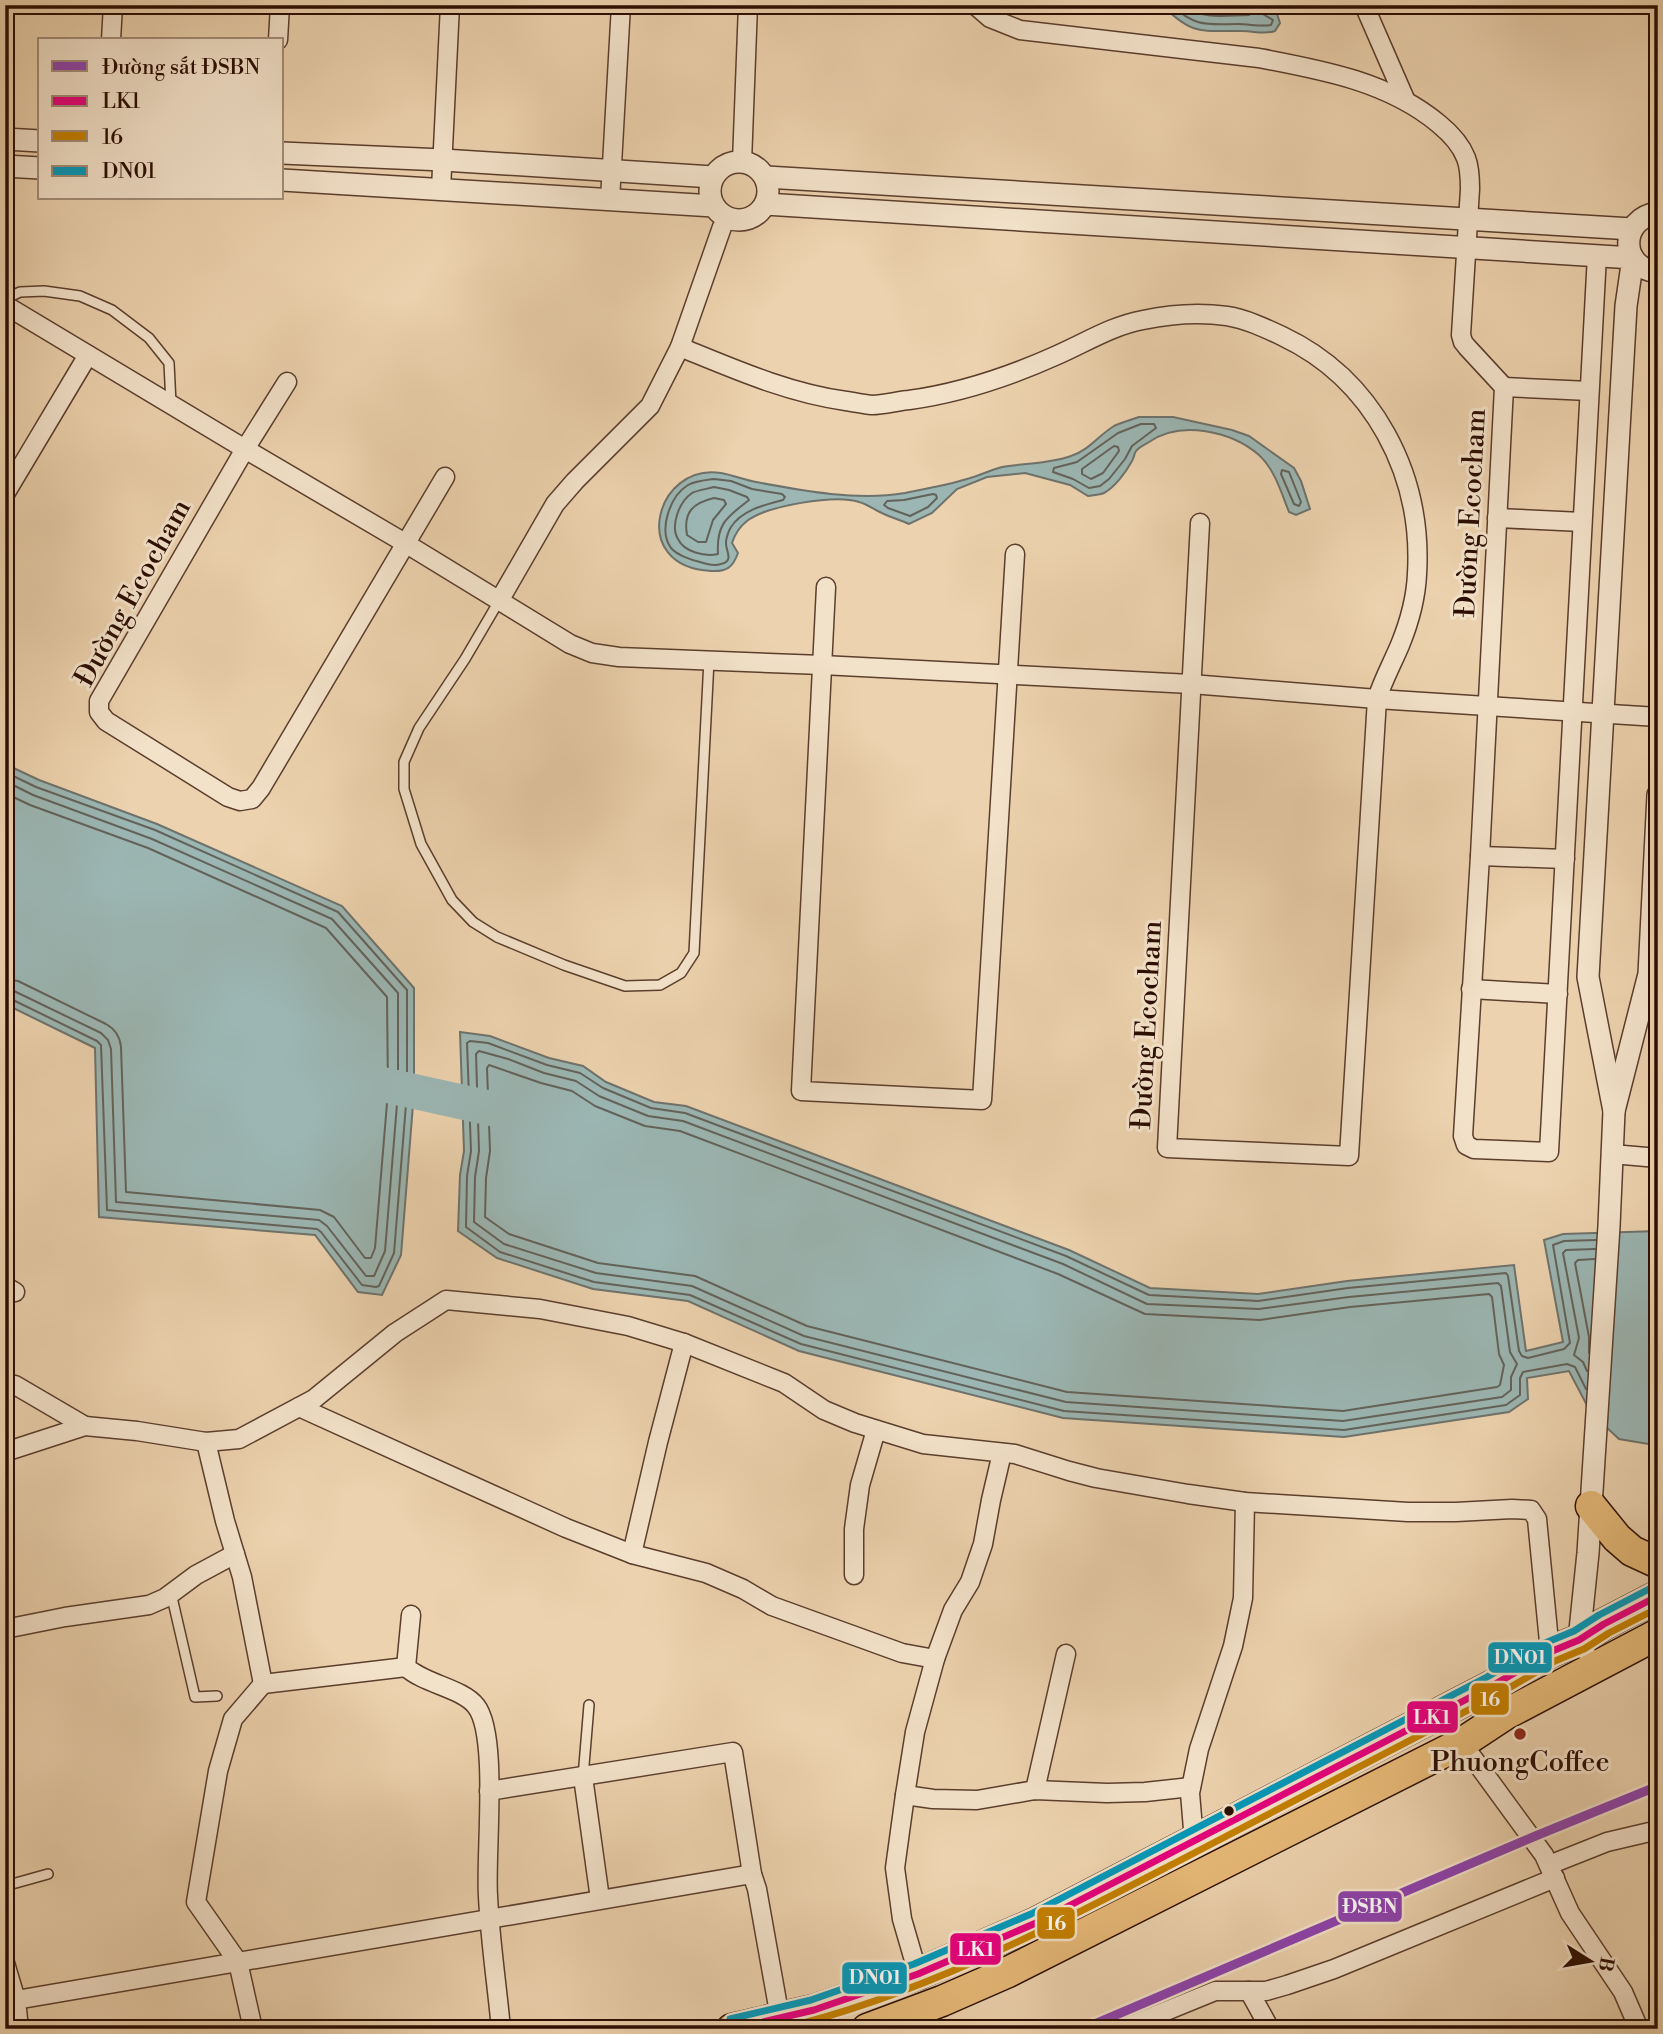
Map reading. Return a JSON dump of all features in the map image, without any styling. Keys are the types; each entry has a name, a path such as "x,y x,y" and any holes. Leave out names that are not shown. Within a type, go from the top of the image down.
{"highway":[{"path":"1591,1506 1617,1538 1632,1551 1658,1563"},
{"path":"732,2029 814,2010 918,1974 1036,1923 1492,1686 1550,1652 1579,1640 1658,1596"},
{"path":"867,2029 1006,1973 1462,1743 1506,1714 1658,1634"}],"street":[{"path":"111,38 113,5"},
{"path":"278,38 280,5"},
{"path":"441,189 450,5"},
{"path":"610,200 621,5"},
{"path":"742,162 748,5"},
{"name":"Đường Ecocham","path":"975,5 990,18 1020,30 1259,58 1357,80 1405,99 1444,128 1460,146 1470,176 1461,335 1463,342 1504,387 1471,989 1464,1141 1466,1145 1474,1149 1549,1152 1558,995"},
{"path":"1364,5 1405,99"},
{"path":"5,139 38,141"},
{"path":"284,153 713,177"},
{"path":"732,162 742,162 755,166 765,177 768,195 765,204 754,216 738,220 726,217 714,206 710,193 713,177 724,166 732,162"},
{"path":"5,166 38,167"},
{"path":"765,177 1632,229"},
{"path":"284,180 714,206"},
{"path":"765,204 1633,258"},
{"path":"1658,213 1643,218 1632,229 1628,245 1640,267 1658,272"},
{"path":"499,601 555,504 650,406 680,347 722,228"},
{"path":"1471,989 1558,995 1597,256"},
{"path":"1614,1111 1588,977 1626,306 1633,258"},
{"path":"5,305 570,644 592,653 618,657 1191,684 1377,699 1658,716"},
{"name":"Đường Ecocham","path":"680,347 754,378 825,398 873,405 942,395 1006,377 1113,328 1142,320 1186,314 1228,316 1265,328 1300,344 1332,367 1360,394 1383,426 1400,461 1412,498 1418,537 1417,576 1411,611 1400,646 1383,678 1377,699 1349,1156 1167,1148 1200,523"},
{"path":"5,494 88,355"},
{"name":"Đường Ecocham","path":"287,382 244,449 99,701 99,712 106,721 228,797 240,801 252,799 261,788 445,477"},
{"path":"1504,387 1589,391"},
{"path":"1497,518 1582,522"},
{"path":"826,587 801,1091 982,1100 1014,554"},
{"path":"1597,1667 1579,1640 1591,1506 1614,1111 1649,974 1658,795"},
{"path":"1480,856 1565,859"},
{"path":"1612,1154 1658,1158"},
{"path":"5,1452 85,1426 206,1442 239,1438 314,1399 395,1333 446,1300 540,1309 628,1326 684,1343 785,1384 824,1410 923,1444 1009,1454 1096,1478 1245,1502 1408,1512 1512,1508 1531,1510 1537,1519 1550,1652"},
{"path":"632,1554 684,1343"},
{"path":"5,1383 15,1385 85,1426"},
{"path":"299,1407 566,1528 632,1554 706,1573 743,1589 772,1606 902,1653 935,1659"},
{"path":"854,1575 854,1529 860,1485 876,1430"},
{"path":"206,1442 242,1577 263,1684"},
{"path":"918,1974 902,1919 895,1868 915,1732 935,1659 953,1610 970,1583 983,1544 991,1500 1009,1454"},
{"path":"1194,1841 1191,1787 1199,1749 1233,1646 1243,1598 1245,1502"},
{"path":"5,1629 149,1605 235,1554"},
{"path":"406,1667 411,1615"},
{"path":"1035,1790 1066,1654"},
{"path":"253,2029 238,1962 196,1902 218,1771 233,1719 263,1684 406,1667 414,1674 468,1699 483,1719 489,1791 487,1894 501,2029"},
{"path":"1462,1743 1533,1837 1570,1913 1623,1992 1639,2029"},
{"path":"489,1791 733,1752 752,1874 780,2018"},
{"path":"583,1777 600,1899"},
{"path":"905,1795 977,1800 1035,1790 1120,1793 1191,1787"},
{"path":"1125,2028 1215,1991 1266,1991 1334,1969 1552,1872 1607,1842 1658,1830"},
{"path":"16,2000 752,1874"},
{"path":"5,1963 16,2000 19,2029"},
{"path":"1249,1991 1270,2029"}],"lane":[{"path":"5,299 20,292 44,291 80,296 112,310 149,338 169,363 170,404"},
{"path":"499,601 419,729 404,762 404,789 421,844 452,900 473,922 497,937 542,956 625,986 660,985 681,973 694,953 709,660"},
{"path":"171,1593 195,1697 217,1696"},
{"path":"583,1777 589,1705"},
{"path":"5,1886 48,1874"}],"water":[{"path":"1162,5 1259,5 1277,14 1280,23 1275,31 1267,33 1199,30 1182,22"},
{"path":"1139,417 1173,417 1249,436 1294,468 1310,509 1296,515 1289,512 1269,467 1248,447 1220,435 1190,430 1162,435 1141,447 1116,483 1098,495 1088,496 1070,485 1025,473 987,477 957,489 932,513 909,524 862,503 848,500 834,499 784,506 756,516 740,528 732,543 738,553 736,558 729,568 721,571 685,565 668,552 660,535 660,516 667,498 680,483 698,474 721,473 756,482 830,494 868,496 905,493 971,478 1002,467 1063,459 1083,450 1114,426"},
{"path":"5,764 39,780 157,824 342,906 414,988 414,1092 401,1255 382,1295 358,1292 315,1235 99,1217 95,1048 5,1004"},
{"path":"460,1032 490,1036 549,1058 583,1066 606,1082 654,1102 686,1106 1069,1250 1150,1288 1258,1294 1347,1281 1514,1265 1526,1351 1563,1342 1544,1240 1563,1234 1658,1231 1658,1438 1654,1445 1619,1439 1591,1413 1569,1371 1527,1378 1528,1399 1509,1412 1344,1437 1063,1418 799,1351 688,1301 593,1289 497,1258 458,1231 460,1175 464,1151"}],"waterway":[{"path":"367,1081 507,1112"},
{"path":"414,1092 462,1095"}],"rail line":[{"name":"ĐSBN","path":"1083,2029 1658,1786"}],"transit line":[{"name":"DN01","path":"730,2019 811,2000 914,1964 1031,1914 1487,1677 1545,1643 1574,1631 1653,1587"},
{"name":"LK1","path":"733,2029 814,2010 918,1974 1036,1923 1492,1686 1550,1652 1579,1640 1658,1596"},
{"name":"16","path":"780,2029 832,2015 932,1979 1078,1913 1658,1608"}],"place":[{"name":"PhuongCoffee","path":"1520,1734"}]}
